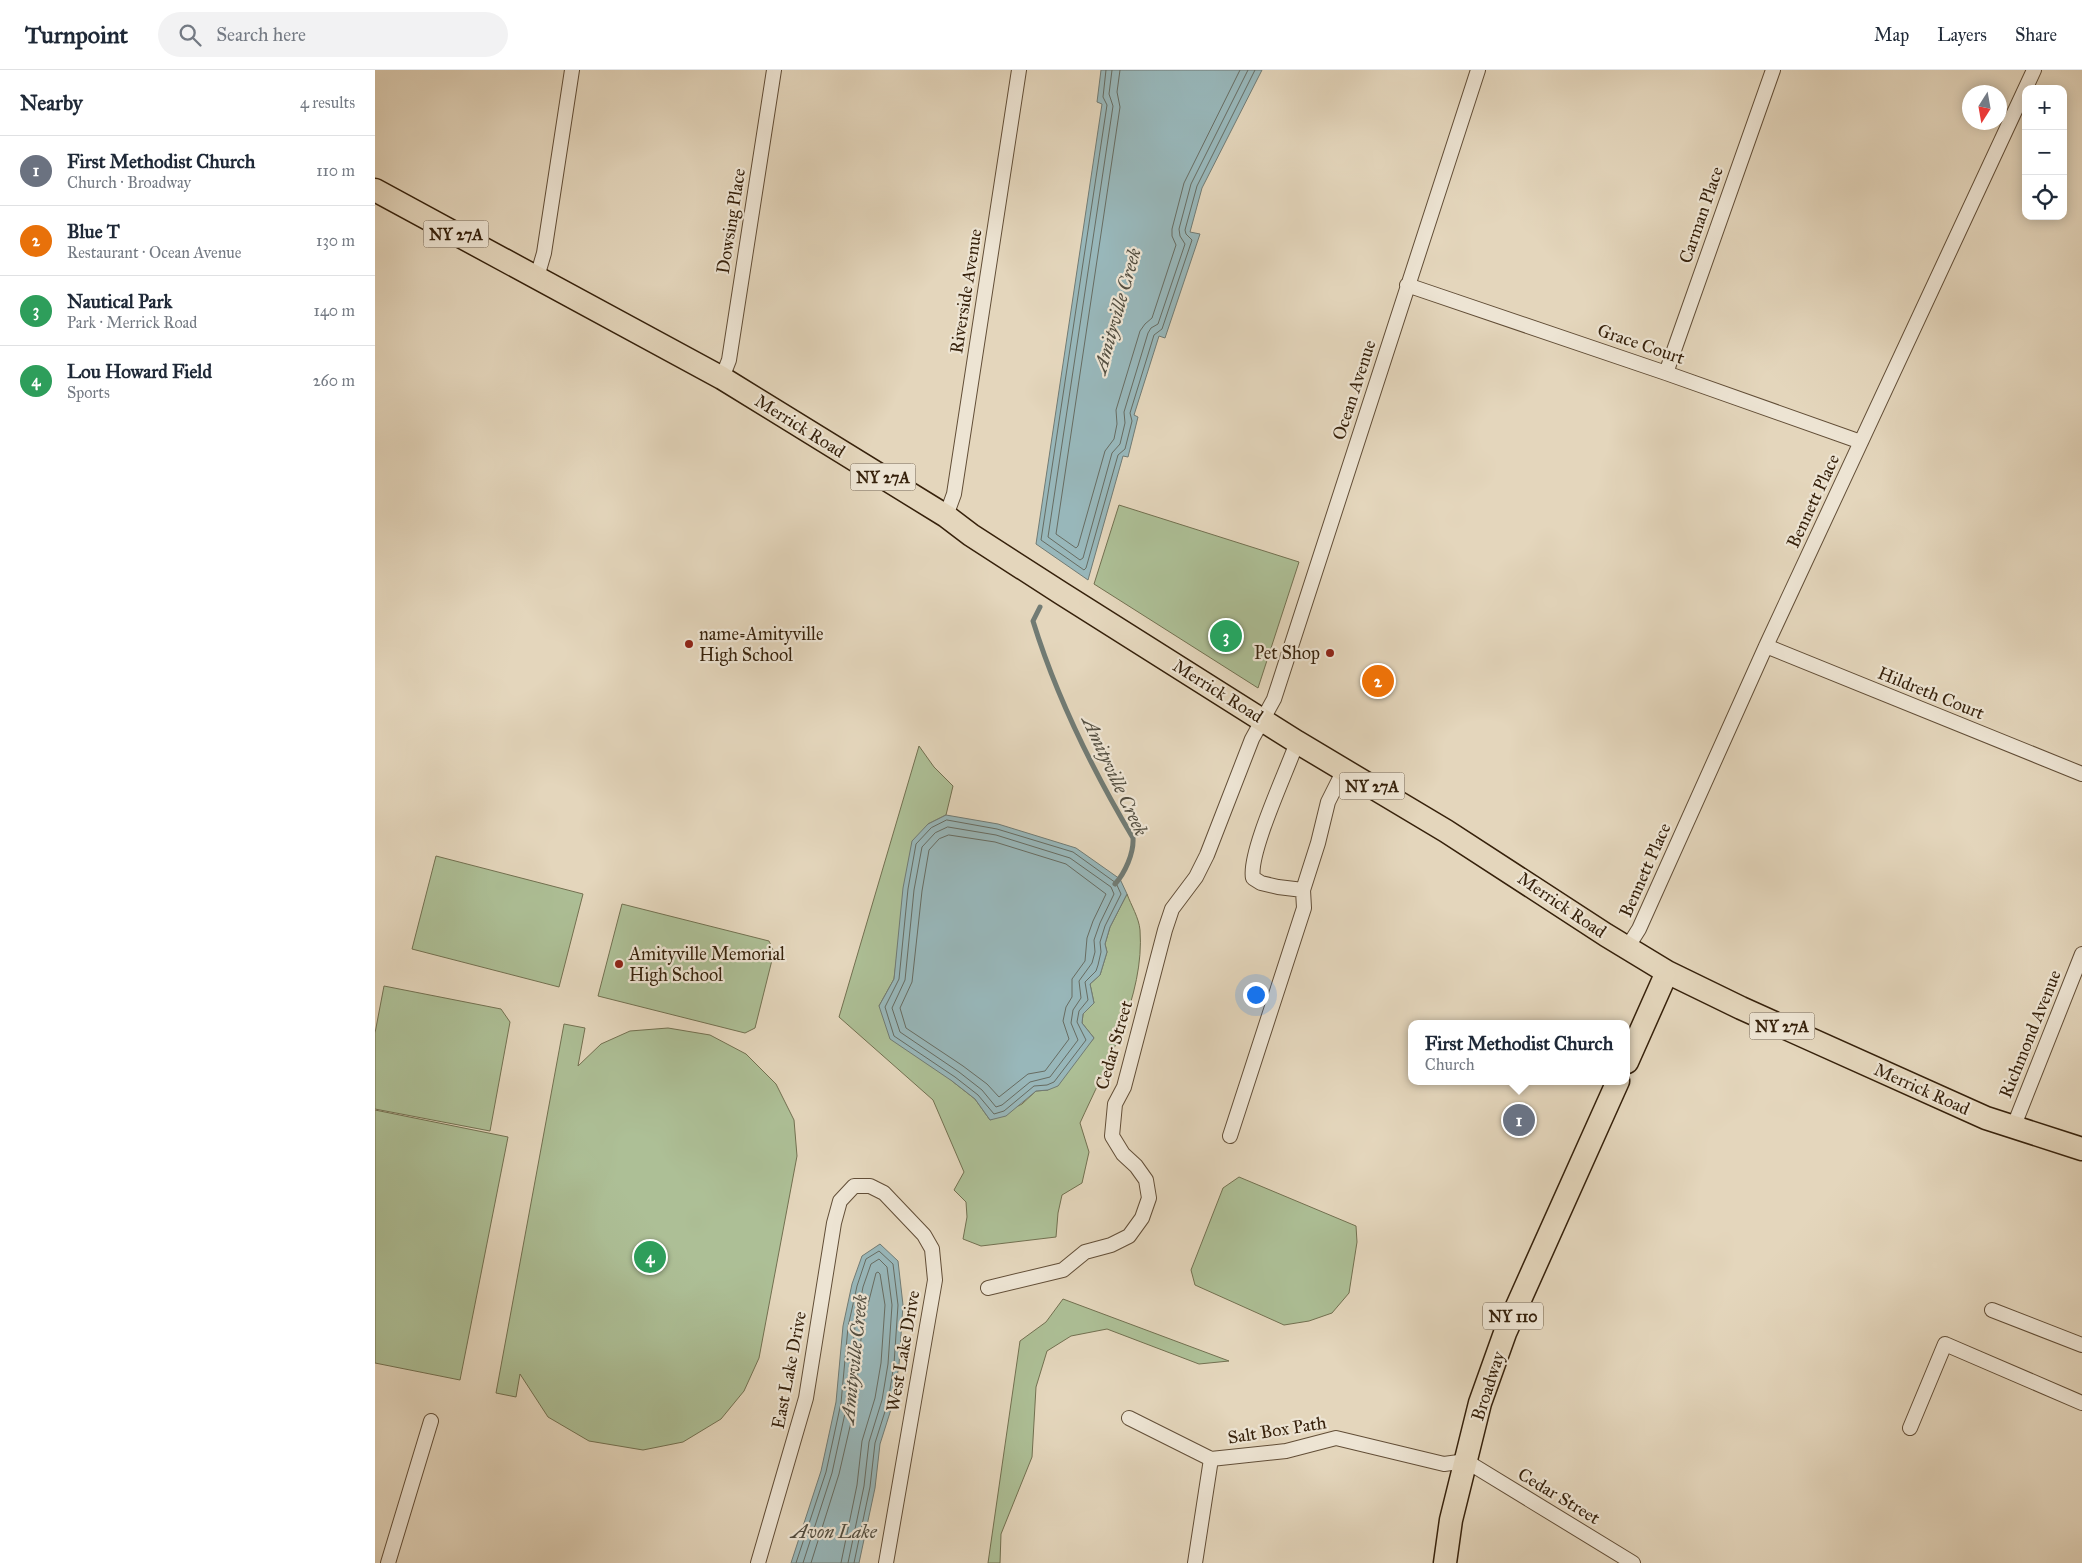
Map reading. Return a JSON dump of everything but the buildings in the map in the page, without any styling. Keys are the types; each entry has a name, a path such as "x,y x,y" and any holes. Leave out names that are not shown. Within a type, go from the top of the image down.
{"main road":[{"name":"Merrick Road","path":"375,190 722,378 946,516 971,535 1061,593 1297,742 1446,831 1667,972 1897,1079 2013,1128 2082,1149"},
{"path":"1630,1055 1667,972"},
{"name":"Broadway","path":"1445,1563 1451,1520 1480,1403 1505,1333 1616,1085"}],"street":[{"path":"537,277 544,253 572,70"},
{"name":"Dowsing Place","path":"722,378 729,360 774,70"},
{"name":"Riverside Avenue","path":"946,516 954,494 1019,70"},
{"name":"Ocean Avenue","path":"1263,719 1275,699 1407,284 1478,70"},
{"name":"Carman Place","path":"1666,373 1773,70"},
{"name":"Bennett Place","path":"1627,948 1642,923 1766,646 2034,70"},
{"name":"Grace Court","path":"1407,284 1861,442"},
{"name":"Hildreth Court","path":"1766,646 2082,774"},
{"name":"Cedar Street","path":"988,1288 1063,1270 1085,1252 1111,1245 1129,1236 1142,1218 1149,1198 1146,1180 1136,1166 1123,1154 1112,1136 1115,1104 1124,1087 1172,909 1196,877 1207,855 1252,739 1263,719"},
{"path":"1297,742 1257,848 1251,869 1253,878 1261,883 1303,890"},
{"path":"1230,1136 1304,908 1303,890 1318,843 1328,802 1343,770"},
{"name":"Richmond Avenue","path":"2013,1128 2082,954"},
{"name":"East Lake Drive","path":"758,1563 806,1398 834,1223 840,1201 854,1186"},
{"name":"West Lake Drive","path":"854,1186 870,1186 884,1193 924,1235 931,1249 935,1280 886,1563"},
{"path":"1992,1310 2082,1345"},
{"path":"1910,1428 1945,1344 2082,1403"},
{"name":"Salt Box Path","path":"1129,1418 1211,1459 1286,1451 1336,1438 1444,1464 1466,1461"},
{"path":"388,1563 431,1421"},
{"name":"Salt Box Path","path":"1195,1563 1211,1459"},
{"name":"Cedar Street","path":"1466,1461 1633,1563"}],"green space":[{"path":"1119,505 1299,562 1258,688 1094,584"},
{"path":"919,746 934,767 953,786 946,815 928,824 898,947 894,979 879,1006 952,1081 975,1099 990,1120 1022,1104 1036,1091 1048,1090 1094,1038 1082,1023 1083,1014 1094,1003 1090,984 1100,975 1107,952 1105,944 1110,927 1127,894 1138,921 1140,955 1130,1005 1112,1054 1080,1123 1089,1152 1082,1183 1062,1195 1056,1237 981,1246 963,1239 967,1217 966,1202 954,1190 964,1172 933,1100 839,1017"},
{"path":"436,856 583,894 559,987 412,949"},
{"path":"622,904 769,941 774,952 755,1028 745,1033 598,996"},
{"path":"384,986 501,1009 510,1022 490,1131 375,1109 375,1033"},
{"path":"564,1024 585,1028 578,1066 601,1044 630,1031 668,1028 710,1035 746,1054 776,1084 794,1120 797,1156 759,1358 744,1391 721,1419 683,1442 643,1450 589,1441 548,1417 520,1374 516,1397 496,1393"},
{"path":"375,1110 508,1137 460,1380 375,1363"},
{"path":"1239,1177 1356,1226 1357,1242 1349,1293 1332,1313 1309,1321 1284,1325 1195,1285 1191,1270 1223,1188"},
{"path":"1063,1299 1229,1361 1199,1364 1107,1329 1071,1336 1047,1351 1036,1387 1032,1457 1001,1534 1000,1563 988,1563 1020,1341 1046,1322"}],"water":[{"path":"1101,70 1262,70 1202,188 1190,232 1200,234 1165,338 1159,336 1134,415 1138,417 1128,457 1123,456 1088,580 1036,544 1102,104 1097,102"},
{"path":"946,815 998,824 1076,848 1120,879 1127,894 1110,927 1105,944 1107,952 1100,975 1090,984 1094,1003 1083,1014 1082,1023 1094,1038 1058,1086 1048,1090 1036,1091 1006,1116 990,1120 975,1099 890,1039 879,1006 894,979 903,888 912,841 928,824"},
{"name":"Avon Lake","path":"880,1244 898,1261 903,1305 899,1365 893,1403 880,1444 875,1488 859,1563 791,1563 821,1471 836,1402 843,1326 852,1284 862,1256"}],"waterway":[{"name":"Amityville Creek","path":"1040,607 1033,621 1064,706 1103,786 1133,838 1128,862 1115,884"}],"place":[{"name":"Nautical Park","path":"1226,636"},
{"name":"name=Amityville High School","path":"689,644"},
{"name":"Pet Shop","path":"1330,653"},
{"name":"Blue T","path":"1378,681"},
{"name":"Amityville Memorial High School","path":"619,964"},
{"name":"First Methodist Church","path":"1519,1120"},
{"name":"Lou Howard Field","path":"650,1257"}]}
